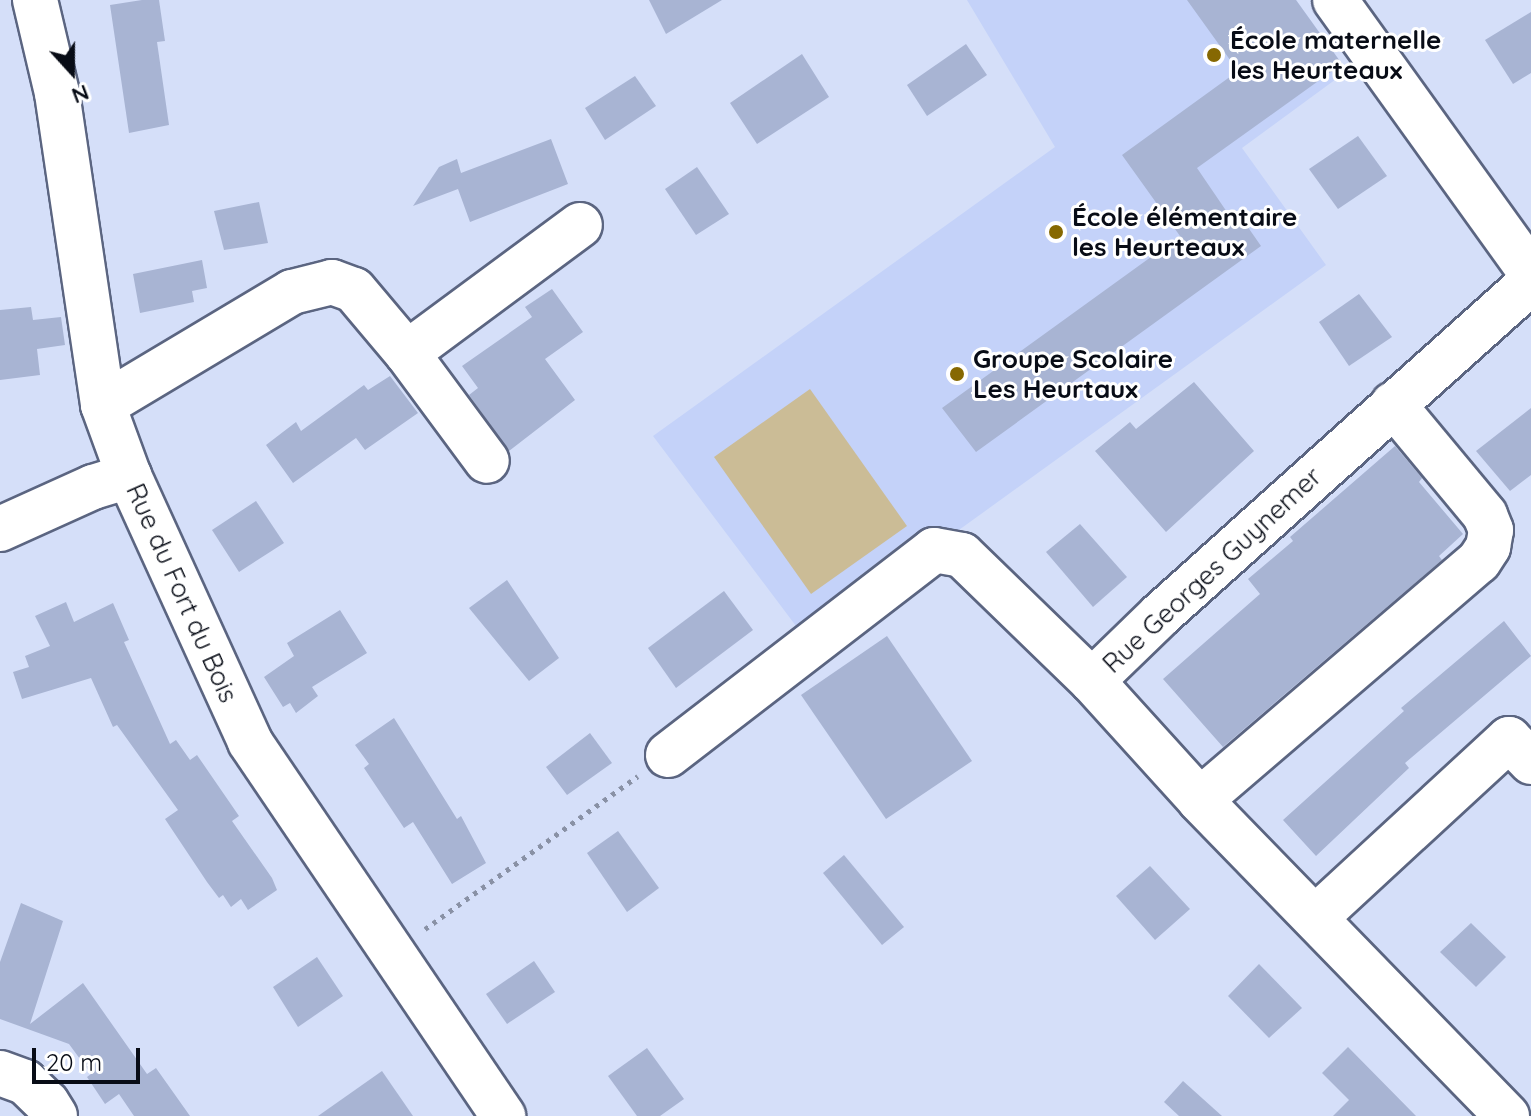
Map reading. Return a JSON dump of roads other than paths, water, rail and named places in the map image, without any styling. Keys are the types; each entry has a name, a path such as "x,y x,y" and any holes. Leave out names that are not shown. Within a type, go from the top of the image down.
{"street":[{"name":"Rue du Fort du Bois","path":"35,0 57,93 103,405 129,476 250,742 390,954 503,1116"},
{"path":"1335,0 1531,273"},
{"path":"407,353 580,225"},
{"path":"103,405 292,292 332,282 354,290 407,353 487,461"},
{"name":"Rue Georges Guynemer","path":"1507,1116 1200,800 1092,681 1393,404 1531,282"},
{"path":"1200,800 1479,561 1488,547 1491,530 1485,515 1393,404"},
{"path":"0,529 93,487 129,476"},
{"path":"668,755 934,550 962,555 1092,681"},
{"path":"1315,918 1509,739 1531,762"},
{"path":"0,1073 25,1082 47,1103 55,1116"}],"place":[{"name":"École maternelle les Heurteaux","path":"1214,55"},
{"name":"École élémentaire les Heurteaux","path":"1056,232"},
{"name":"Groupe Scolaire Les Heurtaux","path":"957,374"}]}
